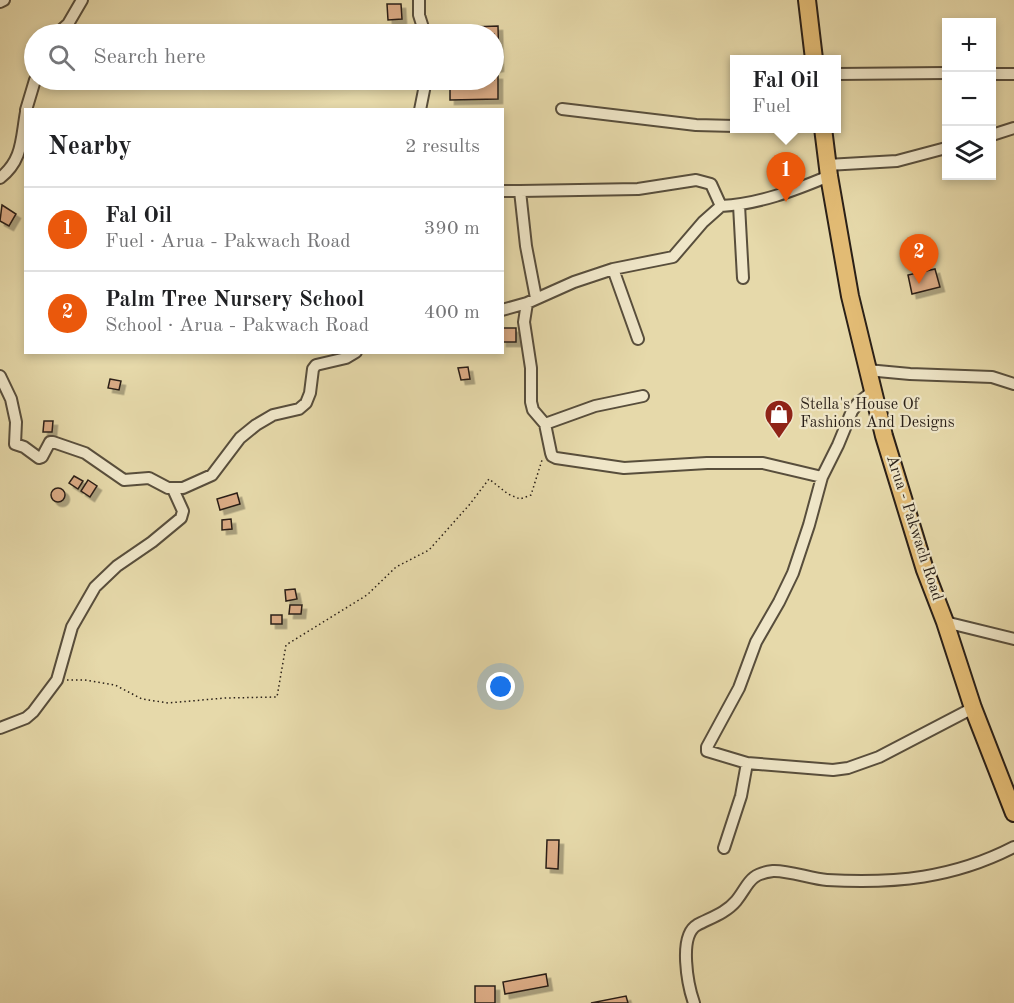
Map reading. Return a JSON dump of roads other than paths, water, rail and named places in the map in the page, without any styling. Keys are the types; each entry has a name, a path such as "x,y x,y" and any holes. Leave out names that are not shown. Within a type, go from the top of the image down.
{"main road":[{"path":"807,0 813,55"},
{"name":"Arua - Pakwach Road","path":"823,133 850,296 872,392 918,549 973,708 1014,813"}],"street":[{"path":"68,24 82,0"},
{"path":"418,0 422,24"},
{"path":"841,74 942,74"},
{"path":"996,74 1014,74"},
{"path":"27,108 32,90"},
{"path":"420,108 424,90"},
{"path":"562,109 696,125 730,126"},
{"path":"0,178 14,165 24,122"},
{"path":"996,134 1014,128"},
{"path":"504,309 614,269 673,257 703,222 721,206 740,205 783,195 828,171 897,161 942,149"},
{"path":"504,191 638,189 696,180 711,184 721,206"},
{"path":"520,191 532,300 524,322 531,368 531,402 533,410 545,424 552,456 624,468 707,463 763,463 822,477"},
{"path":"740,205 743,278"},
{"path":"614,269 638,339"},
{"path":"0,376 11,399 16,422 15,444 24,447 39,458 42,457 50,442 53,442 85,453 119,478 128,481 149,478 166,488 173,489 183,488 212,475 240,438 263,420 273,415 299,409 306,403 310,393 313,369 316,365 353,354"},
{"path":"867,370 992,377 1014,384"},
{"path":"872,392 852,411 822,477 793,573 756,642 739,688 707,747 707,751 747,763 832,770 848,768 879,758 973,708"},
{"path":"545,424 596,406 643,396"},
{"path":"0,728 26,718 57,680 72,627 92,590 117,566 181,518 183,511 173,489"},
{"path":"945,622 1014,639"},
{"path":"724,848 741,796 747,763"},
{"path":"694,1003 687,978 687,944 690,934 695,926 736,901 745,885 757,875 775,871 827,880 926,878 989,860 1014,847"}],"place":[{"name":"Fal Oil","path":"786,202"},
{"name":"Palm Tree Nursery School","path":"919,284"},
{"name":"Stella's House Of Fashions And Designs","path":"779,440"}]}
